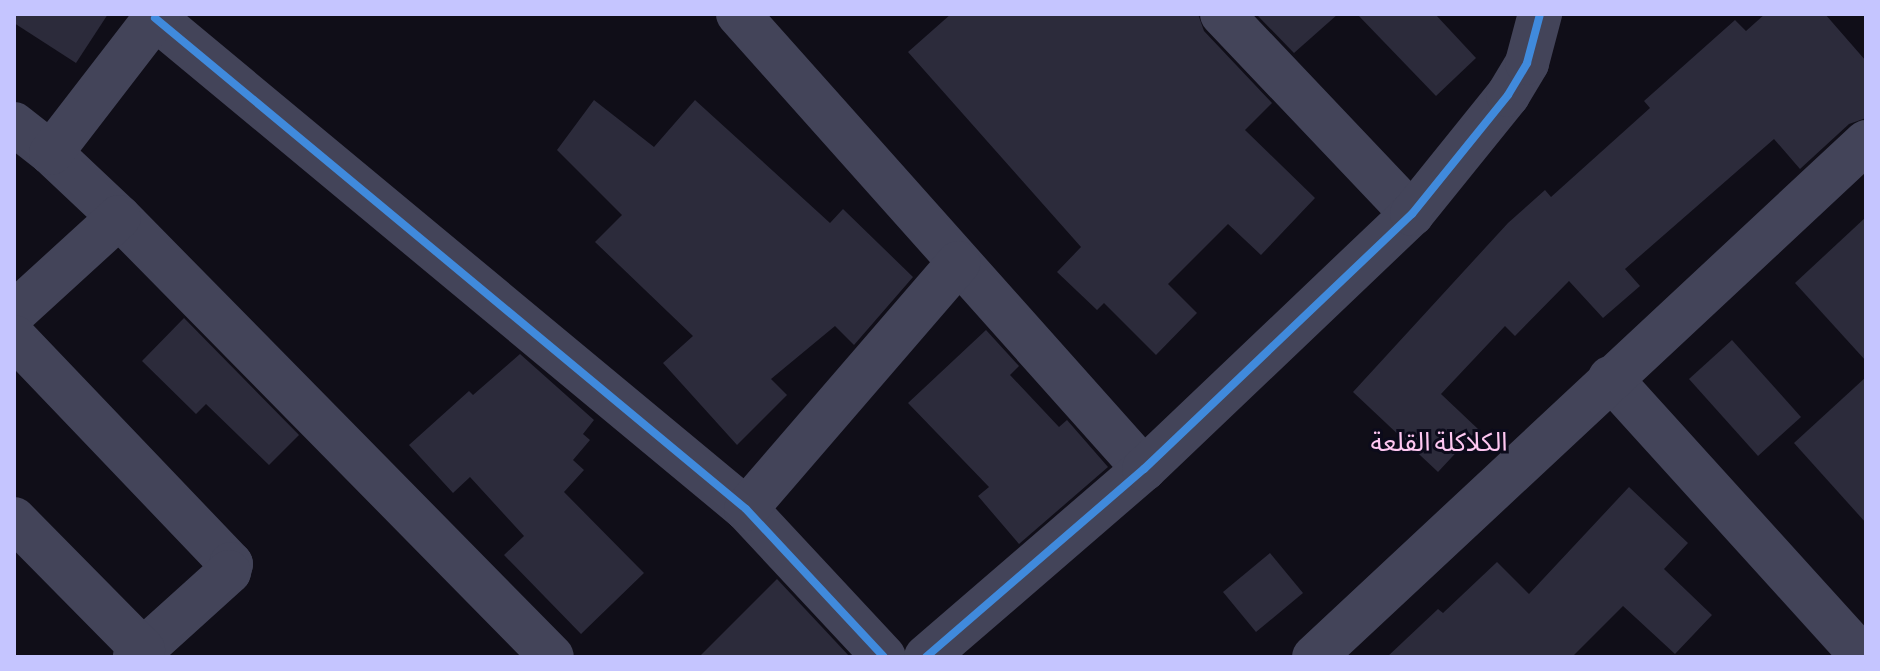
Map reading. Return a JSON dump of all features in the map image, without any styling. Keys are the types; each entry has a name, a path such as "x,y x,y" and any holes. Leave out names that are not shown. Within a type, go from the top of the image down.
{"street":[{"path":"738,14 1144,469"},
{"path":"1222,14 1412,214"},
{"path":"51,153 156,16 746,509 884,657"},
{"path":"926,657 1144,469 1412,214 1508,95 1527,63 1534,20"},
{"path":"14,124 51,153 119,217 552,657"},
{"path":"1315,657 1866,142"},
{"path":"14,313 119,217"},
{"path":"746,509 958,263"},
{"path":"14,337 231,564 229,572 139,654 14,519"},
{"path":"1610,378 1863,657"}],"building":[{"path":"14,14 108,14 76,63 14,23"},
{"path":"951,14 1198,14 1204,31 1272,103 1245,130 1315,198 1261,255 1228,224 1168,284 1197,313 1156,355 1104,303 1097,310 1057,272 1081,247 908,52"},
{"path":"1256,14 1338,14 1294,53"},
{"path":"1357,14 1435,14 1476,58 1436,96"},
{"path":"1765,14 1825,14 1866,61 1866,118 1849,124 1800,169 1774,139 1625,269 1640,286 1603,318 1569,281 1515,336 1505,326 1441,394 1478,429 1438,472 1353,392 1508,223 1545,190 1551,197 1650,108 1644,101 1735,20 1746,31"},
{"path":"594,100 654,147 695,100 830,223 843,209 913,277 854,345 835,326 771,379 787,395 737,445 663,363 693,336 595,242 622,215 557,150"},
{"path":"1866,217 1866,361 1795,283"},
{"path":"184,318 299,435 269,465 206,404 196,414 142,361"},
{"path":"986,330 1019,366 1010,375 1059,427 1067,420 1108,467 1019,544 978,496 989,487 908,403"},
{"path":"1732,340 1801,417 1758,456 1689,379"},
{"path":"520,354 594,420 583,434 590,440 573,460 584,470 564,492 644,573 581,634 504,555 524,536 470,477 453,493 409,445 469,391 473,395"},
{"path":"1866,377 1866,523 1794,443"},
{"path":"1629,487 1688,543 1664,569 1712,615 1675,654 1623,606 1572,657 1387,657 1438,609 1443,613 1497,562 1529,594"},
{"path":"1270,553 1303,593 1256,632 1223,592"},
{"path":"777,579 850,657 699,657"}],"cycle path":[{"path":"926,657 1144,469 1412,214 1508,95 1527,63 1540,14"},
{"path":"155,18 746,509 884,657"}],"district":[{"name":"الكلاكلة القلعة","path":"1439,444"}]}
